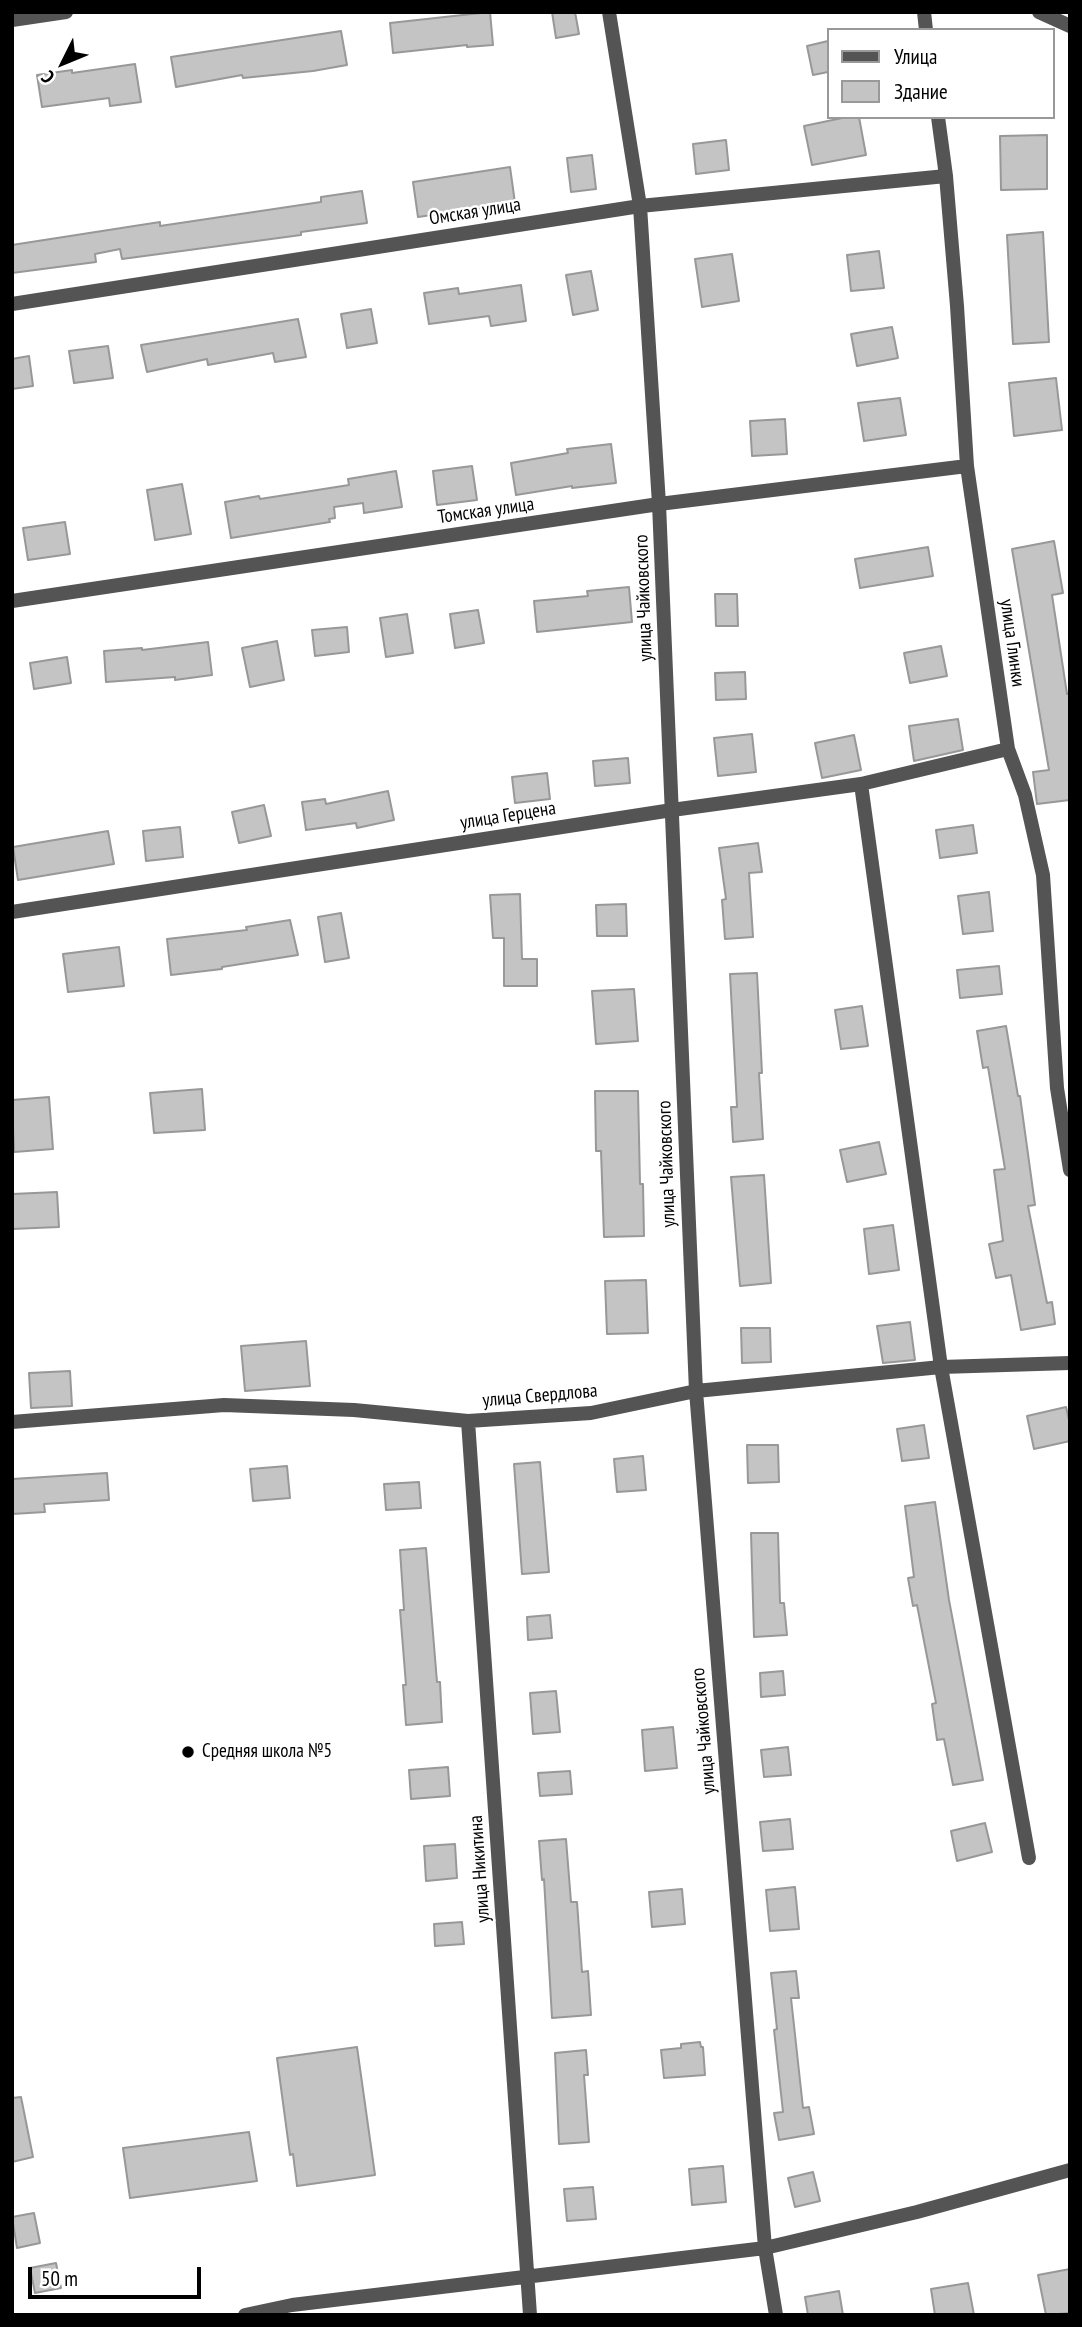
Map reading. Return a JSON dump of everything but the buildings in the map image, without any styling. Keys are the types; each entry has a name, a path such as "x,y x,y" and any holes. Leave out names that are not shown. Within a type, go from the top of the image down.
{"street":[{"path":"12,20 66,12"},
{"name":"улица Чайковского","path":"609,12 640,206 659,505 696,1391 765,2248 776,2315"},
{"path":"1039,12 1063,19"},
{"name":"улица Глинки","path":"938,119 946,176 967,466 1007,749 1025,795 1043,875 1057,1088 1070,1170"},
{"name":"Омская улица","path":"12,304 640,206 946,176"},
{"name":"Томская улица","path":"12,601 659,505 967,466"},
{"name":"улица Герцена","path":"12,912 672,810 861,784 1007,749"},
{"path":"861,784 941,1367 1029,1858"},
{"name":"улица Свердлова","path":"12,1422 224,1405 354,1410 468,1421 591,1413 696,1391 941,1367 1070,1363"},
{"name":"улица Никитина","path":"468,1421 530,2315"},
{"path":"245,2315 527,2276 765,2248 1070,2170"}],"place":[{"name":"Средняя школа №5","path":"188,1752"}]}
